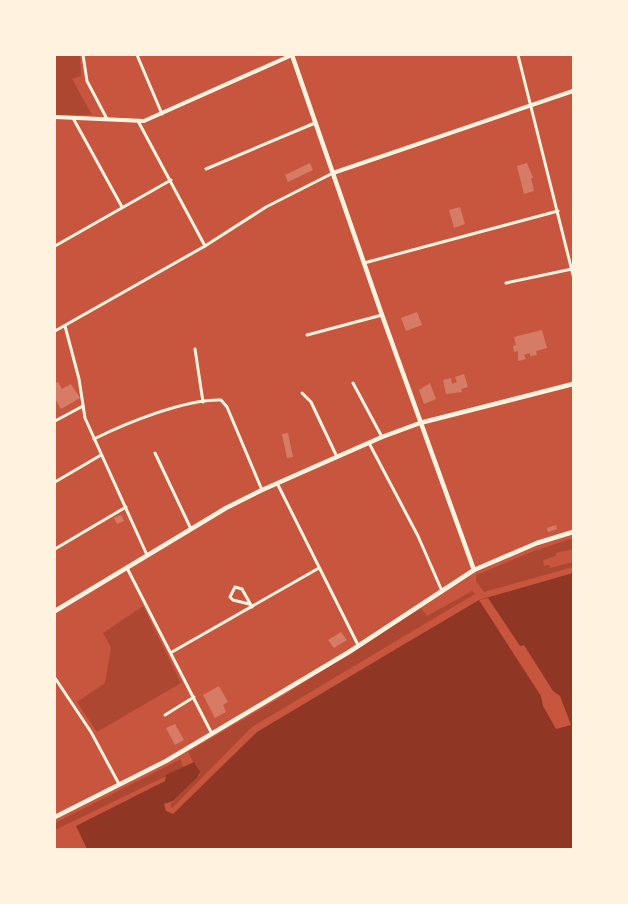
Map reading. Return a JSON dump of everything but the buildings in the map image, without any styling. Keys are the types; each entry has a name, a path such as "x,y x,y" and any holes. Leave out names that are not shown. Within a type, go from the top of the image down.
{"main road":[{"path":"292,55 420,423 474,570"},
{"path":"55,610 191,529 262,490 382,437 420,423 573,384"},
{"path":"55,817 120,785 212,734 358,646 474,570 537,543 573,532"}],"street":[{"path":"83,55 87,81 107,119"},
{"path":"137,55 162,114"},
{"path":"55,117 144,121 292,55"},
{"path":"518,55 573,275"},
{"path":"55,331 205,246 266,207 333,173 573,91"},
{"path":"72,118 122,207"},
{"path":"138,120 205,246"},
{"path":"206,169 315,123"},
{"path":"55,246 170,180"},
{"path":"364,263 558,211"},
{"path":"506,283 572,269"},
{"path":"307,335 382,315"},
{"path":"65,326 85,418 147,555"},
{"path":"195,350 203,402"},
{"path":"353,383 382,437"},
{"path":"302,393 311,402 337,457"},
{"path":"94,439 114,429 178,407 221,400 227,407 262,490"},
{"path":"55,421 83,406"},
{"path":"369,443 418,536 442,591"},
{"path":"155,453 191,529"},
{"path":"55,482 101,455"},
{"path":"278,483 358,646"},
{"path":"55,549 126,506"},
{"path":"127,568 172,652 212,734"},
{"path":"172,652 319,568"},
{"path":"235,587 242,589 251,606 232,600 230,597 232,590 235,587"},
{"path":"55,678 91,732 120,785"},
{"path":"165,715 194,698"}],"shaded area":[{"path":"55,55 80,55 81,76 72,79 92,115 55,115"},
{"path":"570,539 573,540 573,549 556,553 556,556 543,560 544,566 549,565 550,568 573,562 573,567 484,592 476,581 476,575 534,551"},
{"path":"573,573 573,849 87,849 76,826 165,781 166,775 194,762 200,772 197,778 173,801 164,804 166,811 173,814 257,732 479,600"},
{"path":"472,591 475,594 252,727 172,808 170,805 200,775 188,752 278,699 421,608 427,616"},
{"path":"143,606 181,683 97,732 77,702 105,683 111,647 103,633"},
{"path":"181,759 183,768 55,830 55,823"}],"pier":[{"path":"488,598 520,646 524,645 553,691 560,696 571,725 556,729 543,706 541,696 479,600"}]}
